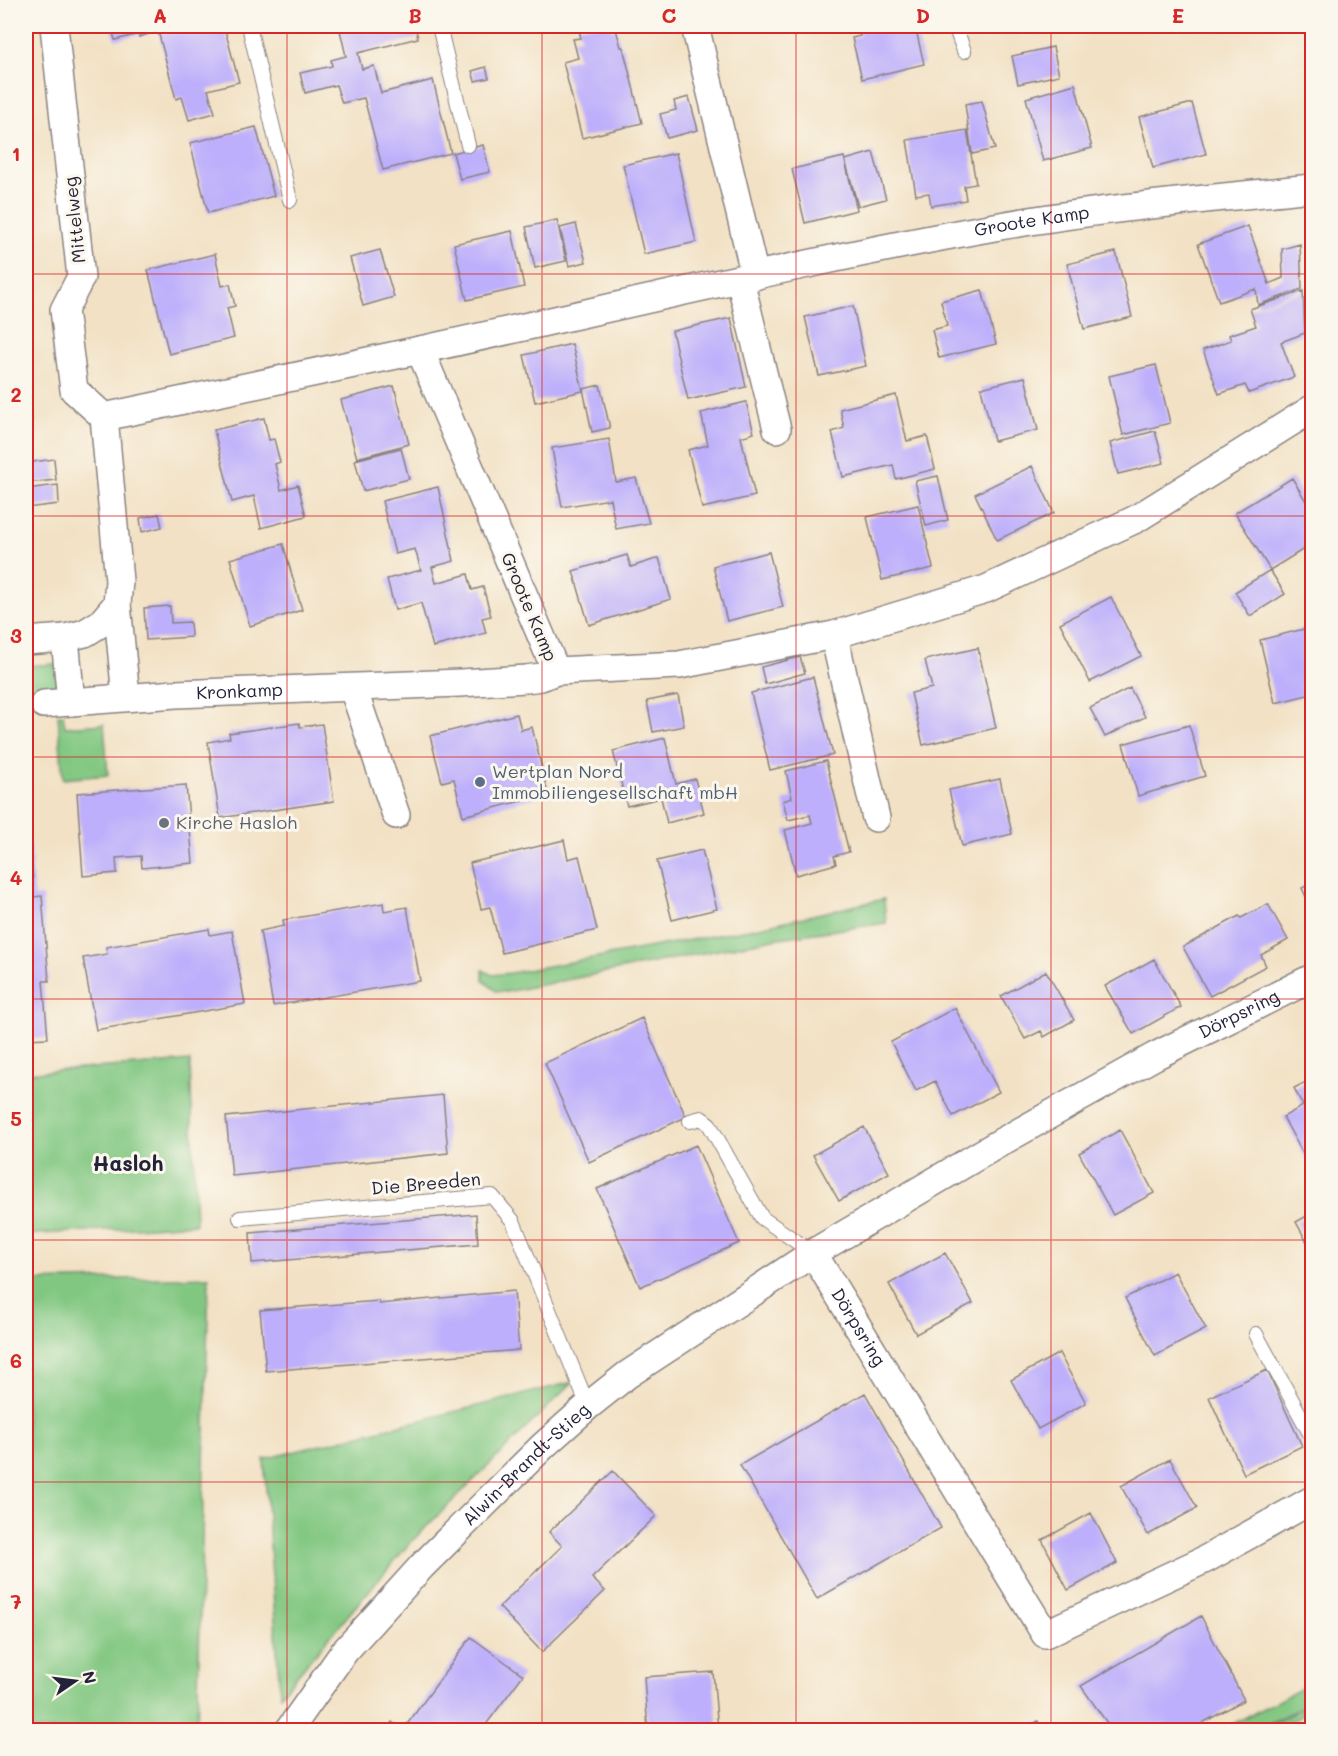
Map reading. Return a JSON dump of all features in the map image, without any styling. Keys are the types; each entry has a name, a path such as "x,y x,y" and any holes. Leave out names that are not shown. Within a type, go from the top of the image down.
{"street":[{"name":"Mittelweg","path":"54,26 81,277 64,310 74,390 104,417"},
{"path":"695,26 777,429"},
{"name":"Groote Kamp","path":"104,417 748,278 1001,226 1131,207 1312,188"},
{"name":"Groote Kamp","path":"420,350 556,671 679,665 834,635 986,589 1136,519 1312,409"},
{"path":"104,417 118,570 117,604 126,697"},
{"path":"26,641 75,636 101,623 117,604"},
{"path":"834,635 876,818"},
{"name":"Kronkamp","path":"75,636 58,703 126,697 526,679 556,671"},
{"path":"353,688 396,815"},
{"name":"Dörpsring","path":"1312,978 1155,1056 1003,1141 813,1252 1045,1634 1206,1559 1312,1500"},
{"name":"Alwin-Brandt-Stieg","path":"289,1731 344,1652 422,1566 543,1446 627,1375 813,1252"}],"lane":[{"path":"249,26 290,200"},
{"path":"439,26 468,145"},
{"path":"955,26 964,51"},
{"path":"690,1121 701,1118 709,1124 762,1218 813,1252"},
{"name":"Die Breeden","path":"240,1218 492,1196 513,1221 588,1406"},
{"path":"1256,1334 1312,1437"}],"green space":[{"path":"55,664 57,692 26,694 26,666"},
{"path":"63,714 65,727 104,724 108,775 63,779 58,715"},
{"path":"884,899 886,923 779,938 506,992 496,991 483,980 483,970 492,975 511,973 755,928"},
{"path":"190,1061 196,1224 26,1235 26,1073"},
{"path":"209,1277 197,1730 26,1730 26,1281"},
{"path":"573,1382 409,1544 280,1695 264,1459"},
{"path":"1312,1683 1312,1701 1257,1730 1221,1730"},
{"path":"1312,1704 1312,1711 1274,1730 1260,1730"}],"building":[{"path":"111,26 224,26 239,82 208,90 215,113 189,120 182,97 176,99 158,31 139,37 139,34 115,40"},
{"path":"339,26 415,26 418,38 358,53 362,69 374,66 381,93 433,80 451,153 383,170 364,98 342,103 336,85 305,93 300,73 332,66 331,60 346,56"},
{"path":"578,26 610,26 611,30 616,29 621,47 623,47 642,123 582,138 563,62 578,58 573,39 581,38"},
{"path":"858,26 915,26 924,64 862,79 852,38 860,36"},
{"path":"1053,47 1059,75 1018,84 1012,56"},
{"path":"486,67 489,78 475,81 472,71"},
{"path":"1075,84 1092,148 1043,161 1026,98"},
{"path":"689,97 698,130 667,138 660,114 676,110 674,101"},
{"path":"26,98 28,98 33,130 26,131"},
{"path":"982,101 995,149 972,154 965,104"},
{"path":"1192,103 1206,154 1153,168 1139,117"},
{"path":"256,127 274,196 208,213 190,143"},
{"path":"967,130 976,184 964,186 966,200 931,206 929,193 916,195 907,140"},
{"path":"483,145 490,172 460,179 453,153"},
{"path":"873,152 886,199 858,206 845,160"},
{"path":"676,153 696,242 644,254 623,165"},
{"path":"844,157 857,210 805,223 792,169"},
{"path":"557,220 566,261 535,268 526,227"},
{"path":"576,224 586,262 569,266 560,228"},
{"path":"1248,226 1269,284 1283,278 1282,249 1300,244 1302,289 1258,305 1256,289 1219,302 1198,244"},
{"path":"512,231 524,287 467,300 454,244"},
{"path":"380,250 394,297 363,306 350,258"},
{"path":"1116,252 1132,317 1084,329 1067,264"},
{"path":"215,254 222,286 230,284 235,306 227,308 234,338 169,354 148,270"},
{"path":"982,290 996,344 939,358 932,330 947,326 941,301"},
{"path":"1303,291 1305,333 1281,342 1294,377 1249,393 1245,385 1219,394 1203,350 1231,340 1229,335 1256,326 1250,309"},
{"path":"853,306 866,366 819,376 805,317"},
{"path":"731,318 746,387 688,400 672,331"},
{"path":"572,344 583,391 535,402 524,355"},
{"path":"1156,365 1170,423 1123,435 1109,376"},
{"path":"1025,377 1038,430 994,441 981,388"},
{"path":"600,385 610,428 592,432 583,389"},
{"path":"394,386 409,444 357,458 341,400"},
{"path":"896,395 907,441 927,436 935,469 896,479 893,465 843,477 832,432 844,428 840,409"},
{"path":"26,398 30,398 32,421 26,422"},
{"path":"746,402 754,433 741,437 755,496 702,508 688,450 708,445 701,413"},
{"path":"264,418 269,440 274,439 280,462 275,464 281,490 298,485 306,516 261,528 254,496 232,502 214,430"},
{"path":"26,424 30,459 26,460"},
{"path":"1155,431 1164,463 1118,474 1110,443"},
{"path":"609,439 616,482 636,478 649,523 616,529 610,499 562,507 552,448"},
{"path":"401,448 409,479 363,491 355,460"},
{"path":"54,459 56,480 26,483 26,463"},
{"path":"1032,466 1054,513 997,540 975,494"},
{"path":"938,476 948,520 926,526 915,481"},
{"path":"1292,478 1312,511 1312,544 1270,570 1235,513"},
{"path":"58,485 59,504 26,508 26,489"},
{"path":"438,487 454,561 432,567 436,583 468,574 472,590 483,587 491,616 482,618 486,633 433,647 421,603 395,610 387,579 421,570 415,549 395,554 382,501"},
{"path":"918,505 933,568 882,580 867,517"},
{"path":"159,514 162,527 142,532 140,518"},
{"path":"283,544 302,610 250,626 230,559"},
{"path":"769,552 783,607 727,621 713,566"},
{"path":"627,555 631,567 659,558 671,599 589,625 573,571"},
{"path":"1270,570 1285,594 1250,616 1235,592"},
{"path":"1111,597 1141,656 1090,682 1060,623"},
{"path":"170,606 171,623 190,622 191,637 146,640 144,608"},
{"path":"1312,627 1312,694 1275,703 1260,640"},
{"path":"978,648 996,728 923,745 911,693 932,688 925,660"},
{"path":"800,657 805,673 765,684 761,667"},
{"path":"813,677 833,755 770,770 751,693"},
{"path":"1130,688 1145,717 1105,737 1090,708"},
{"path":"678,695 684,726 653,732 647,701"},
{"path":"517,714 521,730 532,727 548,794 463,816 454,779 442,782 430,736"},
{"path":"299,723 300,727 322,724 334,801 220,818 208,742 230,738 229,733"},
{"path":"1189,725 1205,776 1138,796 1123,744"},
{"path":"665,738 676,784 695,779 704,813 667,823 661,798 627,806 613,751"},
{"path":"826,761 849,852 834,856 836,864 796,875 785,830 812,823 810,815 788,820 783,801 792,798 786,771"},
{"path":"1000,779 1012,834 962,846 949,790"},
{"path":"186,785 193,863 142,868 141,856 116,858 117,873 83,876 77,793"},
{"path":"26,840 30,840 34,897 42,896 49,981 43,981 48,1038 26,1039"},
{"path":"564,840 568,859 579,856 597,930 502,953 490,907 481,909 470,863"},
{"path":"702,850 717,909 672,920 657,861"},
{"path":"1312,883 1312,910 1302,888"},
{"path":"383,903 384,911 407,907 420,981 273,1006 260,931 284,926 283,920"},
{"path":"1268,904 1288,940 1261,955 1266,966 1210,996 1183,947 1239,916 1241,918"},
{"path":"209,929 210,935 232,931 245,1004 96,1030 83,958 107,954 106,947"},
{"path":"1154,959 1181,1007 1133,1034 1105,986"},
{"path":"1046,971 1074,1020 1044,1037 1041,1031 1025,1039 1001,996"},
{"path":"955,1008 999,1092 953,1116 935,1081 916,1091 891,1042"},
{"path":"642,1018 686,1117 589,1162 545,1063"},
{"path":"1312,1079 1312,1162 1309,1165 1283,1117 1303,1106 1294,1088"},
{"path":"443,1095 448,1153 232,1176 226,1117"},
{"path":"864,1127 889,1173 839,1201 813,1155"},
{"path":"1120,1130 1154,1193 1113,1215 1079,1153"},
{"path":"696,1145 739,1243 640,1287 597,1189"},
{"path":"1312,1213 1312,1251 1296,1222"},
{"path":"476,1214 478,1244 252,1263 250,1233"},
{"path":"945,1253 973,1303 916,1334 889,1284"},
{"path":"1175,1272 1206,1329 1155,1356 1125,1298"},
{"path":"514,1291 519,1350 266,1371 260,1310 379,1301 379,1304"},
{"path":"1059,1353 1086,1403 1038,1429 1011,1380"},
{"path":"1267,1370 1302,1446 1244,1474 1209,1397"},
{"path":"865,1393 941,1528 817,1599 740,1465"},
{"path":"1170,1459 1197,1508 1148,1535 1121,1486"},
{"path":"613,1471 656,1516 592,1578 605,1591 542,1652 499,1607 562,1546 549,1532"},
{"path":"1091,1513 1117,1563 1068,1590 1042,1540"},
{"path":"1201,1616 1244,1700 1190,1730 1112,1730 1081,1686"},
{"path":"471,1637 523,1675 482,1730 403,1730"},
{"path":"713,1672 718,1730 648,1730 644,1677"},
{"path":"1038,1721 1043,1730 1022,1730"},
{"path":"392,1722 403,1730 386,1730"}],"place":[{"name":"Wertplan Nord Immobiliengesellschaft mbH","path":"480,782"},
{"name":"Kirche Hasloh","path":"164,823"}],"district":[{"name":"Hasloh","path":"128,1164"}]}
